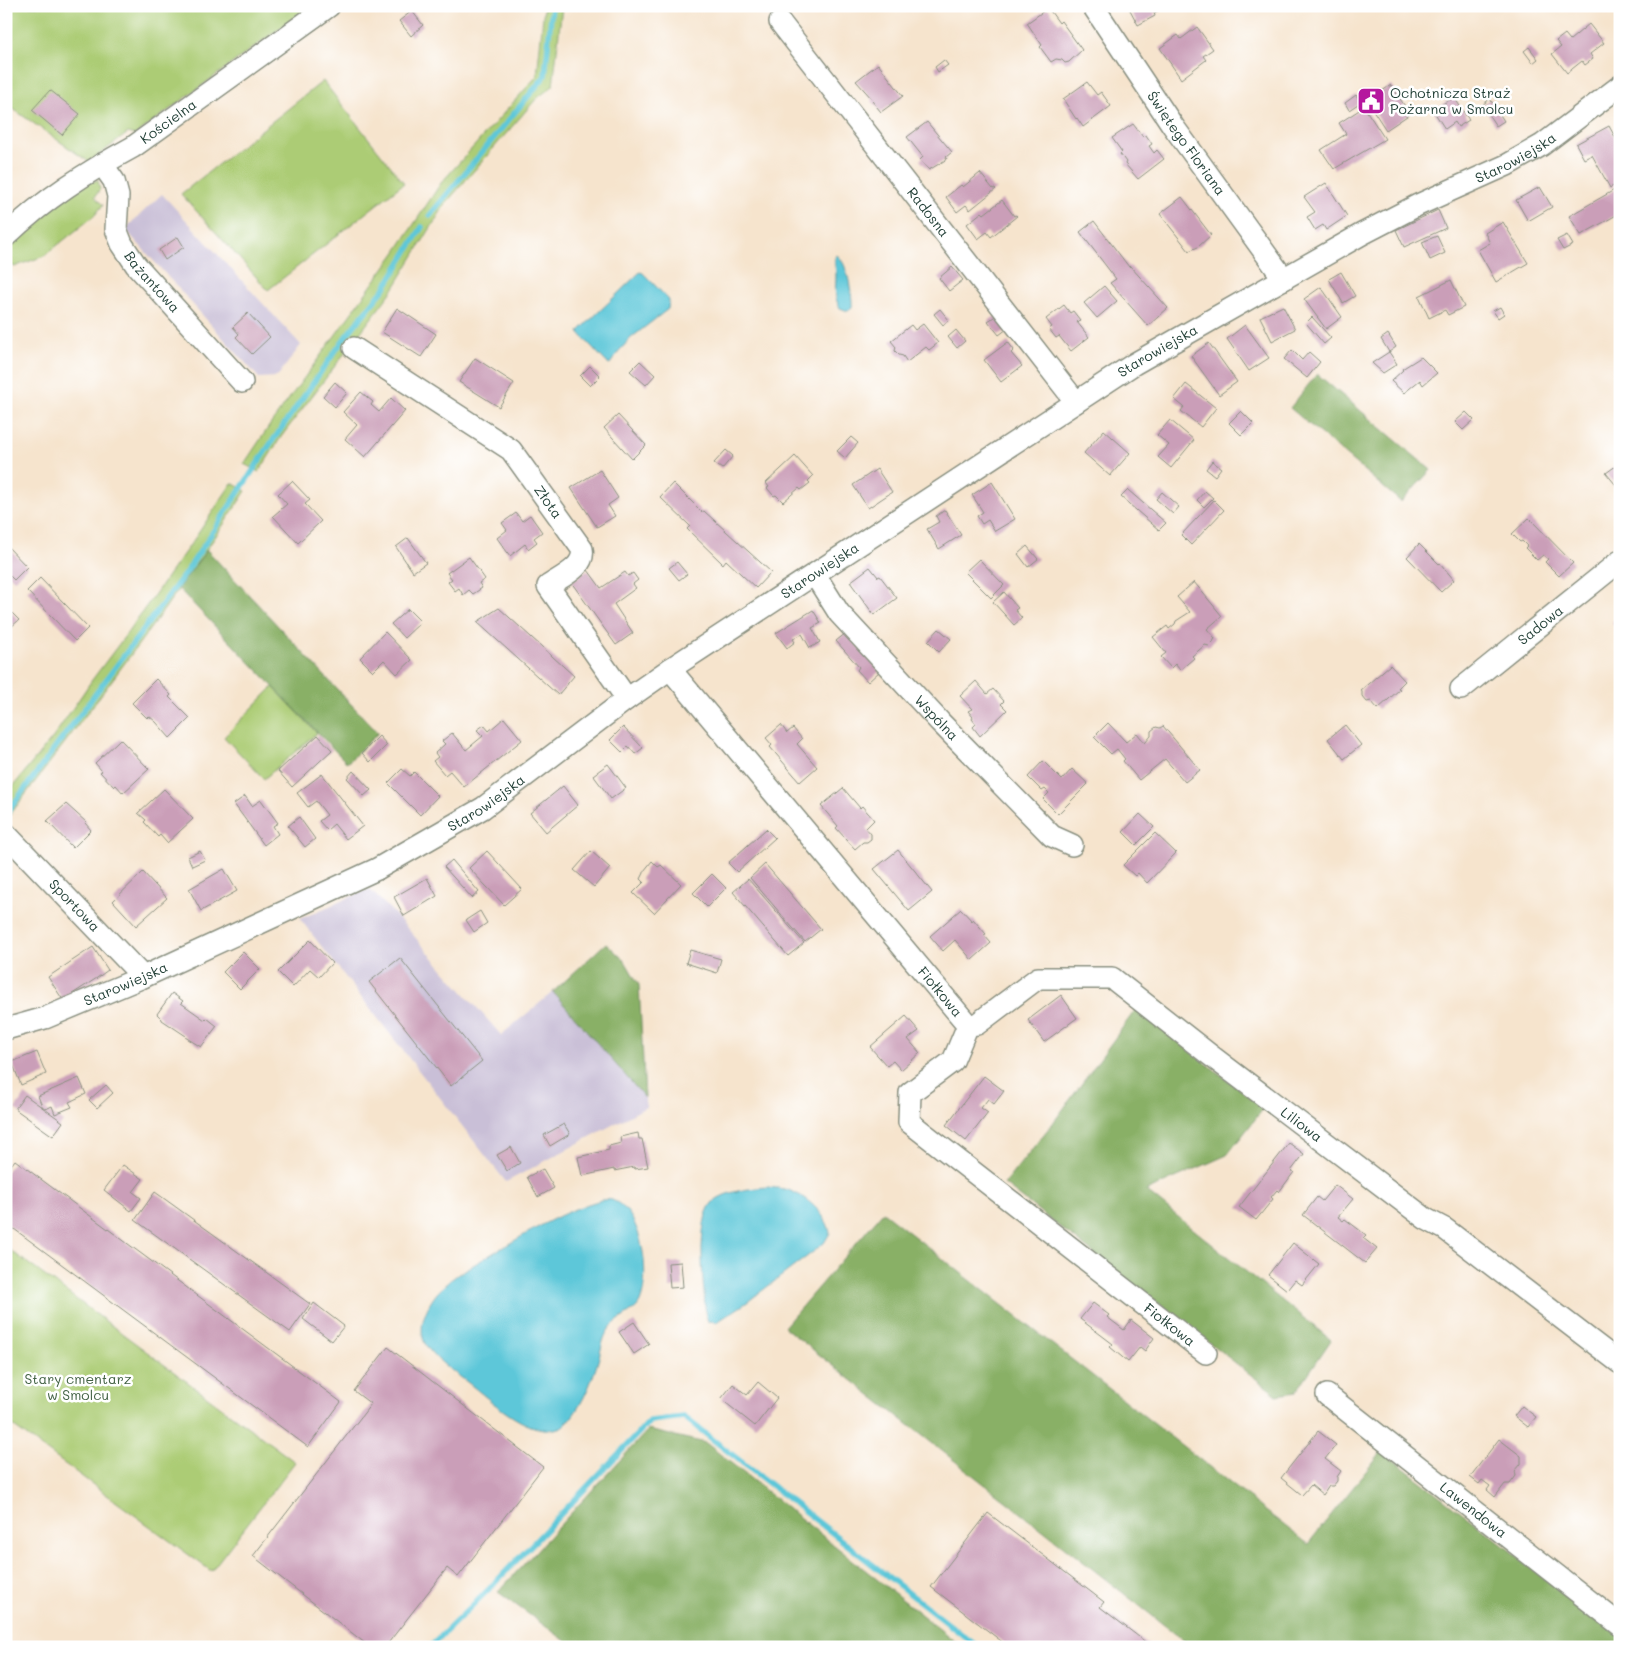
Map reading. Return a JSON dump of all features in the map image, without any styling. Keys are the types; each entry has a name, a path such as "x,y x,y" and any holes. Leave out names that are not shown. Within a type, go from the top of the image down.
{"street":[{"name":"Kościelna","path":"6,236 52,196 133,147 329,6"},
{"name":"Świętego Floriana","path":"1093,6 1173,126 1284,279"},
{"name":"Radosna","path":"780,22 1076,402"},
{"name":"Starowiejska","path":"6,1029 45,1018 143,977 308,902 385,864 483,808 627,699 1134,364 1378,226 1418,205 1507,165 1542,145 1620,86"},
{"name":"Bażantowa","path":"102,164 114,181 118,196 116,229 122,244 136,265 242,382"},
{"name":"Złota","path":"354,348 511,450 582,549 583,555 580,563 548,586 627,699"},
{"name":"Sadowa","path":"1461,689 1620,561"},
{"name":"Wspólna","path":"815,575 839,613 940,722 1052,836 1072,844"},
{"name":"Fiołkowa","path":"670,670 968,1025 953,1061 910,1093 910,1122 1206,1353"},
{"name":"Sportowa","path":"6,834 143,977"},
{"name":"Liliowa","path":"968,1025 977,1024 1038,978 1112,978 1233,1073 1620,1363"},
{"name":"Lawendowa","path":"1327,1395 1620,1625"}],"shaded area":[{"path":"162,194 301,345 277,377 259,378 125,229"},
{"path":"369,889 393,912 501,1035 553,992 645,1098 646,1107 506,1182 300,919"}],"green space":[{"path":"6,6 310,6 135,135 128,133 89,162 6,104"},
{"path":"544,6 562,6 553,86 537,98 446,203 392,291 281,437 259,472 244,464 270,425 395,253 441,183 537,76"},
{"path":"323,81 404,183 268,290 181,194"},
{"path":"98,180 100,189 95,197 103,205 94,216 44,256 14,267 6,260 6,244 84,184"},
{"path":"1317,374 1431,470 1401,502 1290,408"},
{"path":"232,483 246,491 218,533 129,657 6,820 6,795 54,736"},
{"path":"207,550 378,733 347,763 178,588"},
{"path":"273,687 317,733 264,779 224,737"},
{"path":"606,943 625,961 639,985 645,1098 553,992"},
{"path":"1136,1009 1264,1108 1227,1155 1146,1191 1331,1340 1296,1392 1277,1395 1004,1184 1056,1119"},
{"path":"883,1212 1308,1544 1382,1451 1620,1636 1620,1647 1192,1647 784,1327"},
{"name":"Stary cmentarz w Smolcu","path":"6,1247 295,1462 211,1571 6,1421"},
{"path":"648,1430 706,1443 962,1647 574,1647 498,1592"}],"water":[{"path":"836,255 843,263 849,279 852,308 848,311 840,308 836,300"},
{"path":"640,272 669,300 668,309 631,338 610,364 606,362 579,331"},
{"path":"768,1187 788,1190 808,1201 825,1219 830,1233 824,1243 746,1303 717,1322 708,1321 706,1316 702,1256 702,1239 707,1211 713,1202 724,1195"},
{"path":"601,1200 612,1200 623,1206 637,1230 642,1245 645,1277 640,1302 634,1310 615,1323 607,1332 588,1389 570,1419 563,1426 555,1430 534,1427 505,1412 444,1365 432,1353 422,1335 425,1315 430,1303 450,1280 546,1223 573,1210"}],"building":[{"path":"1128,6 1166,6 1154,13 1155,16 1138,25"},
{"path":"1048,8 1059,23 1061,21 1082,50 1069,62 1065,63 1062,60 1056,59 1051,62 1040,47 1042,45 1027,23"},
{"path":"412,11 423,25 411,36 399,21"},
{"path":"1589,24 1604,43 1590,54 1593,59 1585,65 1582,61 1567,73 1552,54 1561,47 1556,41 1565,34 1570,40"},
{"path":"1197,27 1213,49 1203,56 1206,60 1181,79 1160,48 1178,35 1181,39"},
{"path":"1529,47 1538,59 1533,63 1524,51"},
{"path":"944,60 948,65 938,72 935,67"},
{"path":"878,64 903,96 881,112 856,81"},
{"path":"1087,82 1097,95 1101,92 1111,106 1083,127 1063,99"},
{"path":"1391,85 1410,114 1386,130 1367,101"},
{"path":"50,90 80,114 62,135 32,110"},
{"path":"1356,95 1361,102 1349,110 1345,103"},
{"path":"1454,97 1469,120 1458,127 1455,122 1445,129 1433,110"},
{"path":"1490,99 1504,121 1496,126 1482,105"},
{"path":"1364,107 1385,139 1334,169 1321,150 1346,134 1339,123"},
{"path":"927,122 952,152 946,157 947,159 929,170 920,160 923,157 907,137"},
{"path":"1133,124 1143,137 1146,135 1152,144 1149,146 1154,153 1157,150 1164,159 1138,179 1125,164 1126,162 1120,154 1122,152 1112,138"},
{"path":"1609,126 1620,146 1620,182 1610,188 1592,155 1584,159 1576,144"},
{"path":"980,173 993,189 996,189 970,210 966,205 957,212 946,197 961,185 963,187"},
{"path":"1326,183 1347,216 1326,230 1323,225 1315,230 1307,217 1315,212 1304,197"},
{"path":"1540,187 1552,207 1528,221 1516,200"},
{"path":"1616,189 1620,196 1620,213 1581,235 1569,216"},
{"path":"1182,197 1211,235 1198,247 1189,251 1160,214"},
{"path":"1002,200 1014,216 1017,216 991,237 987,232 978,239 967,224"},
{"path":"1438,210 1446,228 1404,247 1396,230"},
{"path":"1094,221 1129,267 1168,308 1148,326 1110,283 1116,279 1080,232"},
{"path":"1503,222 1528,263 1496,282 1478,250 1490,243 1485,233"},
{"path":"1567,235 1573,245 1563,250 1557,240"},
{"path":"1437,236 1445,253 1430,260 1422,242"},
{"path":"178,237 184,247 165,260 159,250"},
{"path":"952,267 963,280 949,291 939,278"},
{"path":"1341,272 1355,296 1343,303 1329,279"},
{"path":"1451,280 1464,307 1448,315 1445,310 1429,318 1419,296"},
{"path":"1104,286 1117,301 1097,318 1084,303"},
{"path":"1321,287 1342,317 1326,329 1304,299"},
{"path":"1064,305 1070,313 1073,311 1080,320 1077,322 1089,337 1071,351 1059,336 1056,338 1049,329 1052,327 1046,319"},
{"path":"1283,306 1295,329 1272,341 1260,317"},
{"path":"1500,307 1504,314 1498,318 1493,311"},
{"path":"397,308 436,334 421,357 382,332"},
{"path":"940,309 949,320 943,325 934,314"},
{"path":"248,313 270,337 252,354 236,337 239,334 233,327"},
{"path":"997,315 1007,329 999,335 988,321"},
{"path":"1312,317 1331,338 1324,344 1306,323"},
{"path":"923,324 938,343 929,350 926,347 907,362 903,356 895,351 896,347 891,341 911,325 915,330"},
{"path":"1245,325 1269,358 1249,371 1227,339"},
{"path":"956,330 965,341 957,348 948,337"},
{"path":"1388,334 1396,347 1389,352 1381,339"},
{"path":"1008,342 1014,350 1011,353 1022,366 1001,382 984,360"},
{"path":"1209,343 1237,382 1219,395 1191,356"},
{"path":"1292,350 1302,360 1309,352 1320,362 1307,378 1284,359"},
{"path":"1389,352 1397,364 1383,373 1372,363"},
{"path":"1421,357 1437,373 1423,385 1420,380 1404,393 1391,381 1402,369"},
{"path":"475,358 514,383 499,407 459,382"},
{"path":"640,361 655,375 646,385 630,371"},
{"path":"590,366 600,376 590,386 580,376"},
{"path":"335,382 347,393 335,407 323,396"},
{"path":"1186,384 1216,408 1201,427 1181,411 1184,407 1174,399"},
{"path":"361,392 373,402 371,405 379,412 391,398 405,411 365,457 345,439 357,425 343,412"},
{"path":"1241,411 1253,423 1241,435 1229,423"},
{"path":"1466,412 1474,420 1463,430 1455,422"},
{"path":"618,415 646,445 632,459 604,428"},
{"path":"1170,420 1194,440 1171,468 1158,457 1169,445 1157,435"},
{"path":"1104,430 1130,453 1110,476 1084,453"},
{"path":"851,437 858,443 845,458 837,451"},
{"path":"726,450 733,456 722,469 714,463"},
{"path":"795,456 813,476 808,481 810,483 801,490 799,488 783,502 776,495 774,496 767,488 769,487 766,483"},
{"path":"1212,461 1221,468 1215,476 1206,469"},
{"path":"1620,463 1620,490 1606,473"},
{"path":"877,469 892,492 868,508 853,485"},
{"path":"600,470 618,498 608,505 615,516 597,527 571,488"},
{"path":"292,481 310,500 305,504 321,521 298,543 273,516 287,504 278,494"},
{"path":"992,482 1015,519 995,531 988,520 982,524 977,516 983,512 972,495"},
{"path":"673,483 702,512 704,511 771,572 756,588 726,560 723,564 687,529 690,526 660,497"},
{"path":"1128,490 1166,523 1159,530 1121,497"},
{"path":"1205,491 1213,498 1204,507 1197,500"},
{"path":"1162,492 1179,507 1173,514 1156,499"},
{"path":"1214,500 1224,510 1191,545 1181,535"},
{"path":"945,510 961,535 939,549 927,529 939,522 936,516"},
{"path":"516,513 522,521 530,515 542,532 534,538 537,542 528,549 525,544 510,556 497,538 507,530 502,523"},
{"path":"1529,518 1573,563 1559,576 1545,562 1548,559 1543,555 1537,560 1525,548 1527,546 1512,534"},
{"path":"408,538 426,563 413,572 396,547"},
{"path":"1419,544 1440,563 1454,580 1441,592 1407,557"},
{"path":"6,545 27,567 14,580 6,572"},
{"path":"1027,546 1038,559 1028,567 1018,554"},
{"path":"469,557 485,579 479,583 482,588 473,594 469,590 463,595 459,588 455,591 448,582 452,579 447,573"},
{"path":"979,559 1004,585 991,598 965,572"},
{"path":"677,562 687,574 679,580 669,568"},
{"path":"870,567 878,577 880,576 897,598 874,615 850,582"},
{"path":"588,570 601,588 625,572 628,576 633,573 638,580 633,584 636,588 614,604 633,633 616,645 571,582"},
{"path":"40,578 88,628 75,641 27,591"},
{"path":"1194,582 1222,616 1207,629 1215,638 1213,642 1209,646 1205,645 1192,656 1194,658 1180,670 1175,664 1171,668 1161,657 1166,653 1153,637 1167,626 1169,629 1176,621 1190,612 1177,597"},
{"path":"1004,592 1018,608 1015,610 1022,618 1014,625 993,602"},
{"path":"6,607 19,620 10,628 12,630 6,636"},
{"path":"499,608 574,676 558,695 477,622"},
{"path":"408,609 421,622 404,638 391,624"},
{"path":"813,610 821,623 812,628 820,642 810,648 802,634 793,639 795,642 787,648 776,633"},
{"path":"1620,612 1620,629 1612,623"},
{"path":"939,629 951,639 939,652 928,641"},
{"path":"385,632 412,660 397,674 384,660 373,671 360,658"},
{"path":"846,633 880,671 868,682 857,670 859,667 836,641"},
{"path":"1390,665 1405,681 1398,688 1400,689 1378,709 1371,701 1367,702 1362,696 1361,690"},
{"path":"156,679 171,695 169,697 190,718 170,738 156,722 149,716 147,718 132,703"},
{"path":"976,681 987,694 993,689 1004,701 1001,704 1007,710 980,736 973,727 976,724 968,711 972,709 960,696"},
{"path":"504,718 522,740 464,787 450,771 445,775 433,761 438,757 435,753 445,744 442,741 452,733 466,750 483,736 477,730 484,725 489,731"},
{"path":"1108,723 1126,742 1137,733 1145,743 1151,736 1151,731 1156,727 1160,728 1163,726 1200,770 1185,782 1165,759 1139,780 1123,761 1125,759 1117,749 1111,754 1094,737"},
{"path":"781,725 787,733 793,728 802,739 797,744 817,767 800,782 770,747 772,745 766,738"},
{"path":"1345,725 1361,745 1344,759 1328,739"},
{"path":"623,727 643,748 635,754 628,746 622,752 610,740"},
{"path":"318,735 332,750 292,787 278,771"},
{"path":"379,736 387,745 370,762 362,753"},
{"path":"120,739 149,769 123,793 116,785 114,787 100,772 102,771 95,763"},
{"path":"1043,761 1062,780 1072,769 1088,784 1058,814 1043,799 1049,793 1045,789 1042,791 1028,777"},
{"path":"608,764 626,788 611,799 593,775"},
{"path":"402,769 410,776 414,772 438,796 420,815 388,783"},
{"path":"353,771 371,790 364,796 347,778"},
{"path":"322,774 363,826 346,839 334,824 327,830 319,821 327,815 316,801 308,807 297,793"},
{"path":"563,786 578,805 546,832 530,813"},
{"path":"843,788 860,808 862,806 874,820 866,828 871,834 871,839 863,842 855,849 836,828 838,826 821,806"},
{"path":"164,789 193,819 167,843 160,835 158,837 144,822 146,820 138,813"},
{"path":"245,796 252,806 261,800 278,823 273,826 278,834 264,845 234,804"},
{"path":"66,804 86,822 91,830 73,848 47,821"},
{"path":"1140,814 1154,827 1136,845 1123,832"},
{"path":"299,817 315,839 305,847 288,826"},
{"path":"766,829 775,838 737,872 728,863"},
{"path":"1155,833 1176,853 1147,883 1138,873 1135,876 1123,865"},
{"path":"898,850 932,892 909,911 874,869"},
{"path":"200,851 205,860 192,866 188,857"},
{"path":"487,851 522,889 504,905 469,868"},
{"path":"591,851 610,868 594,887 574,870"},
{"path":"452,860 479,892 472,898 444,867"},
{"path":"652,861 658,867 661,865 681,884 654,913 633,893 644,882 641,879 644,871"},
{"path":"765,864 821,929 805,942 750,878"},
{"path":"224,869 237,891 201,911 189,889"},
{"path":"143,872 167,898 136,926 113,901"},
{"path":"712,874 726,888 707,907 693,893"},
{"path":"427,878 437,896 404,916 394,897"},
{"path":"748,879 804,943 788,956 733,892"},
{"path":"961,909 972,921 973,919 991,943 972,960 955,940 943,951 930,936"},
{"path":"480,911 487,923 474,932 466,920"},
{"path":"310,940 332,963 319,977 310,969 293,987 278,972"},
{"path":"93,947 108,970 63,1000 48,977"},
{"path":"690,950 721,959 717,973 686,963"},
{"path":"243,952 260,969 240,989 223,972"},
{"path":"400,958 482,1061 451,1086 369,982"},
{"path":"172,993 183,1001 181,1003 217,1026 201,1047 162,1020 157,1014"},
{"path":"1061,995 1077,1018 1044,1042 1028,1020"},
{"path":"906,1016 919,1031 908,1039 920,1053 901,1070 893,1061 887,1066 870,1047"},
{"path":"37,1052 46,1074 21,1085 12,1062"},
{"path":"984,1076 1004,1091 994,1104 988,1099 981,1108 988,1113 966,1141 946,1125"},
{"path":"79,1078 86,1094 69,1102 72,1107 55,1114 52,1106 46,1109 42,1106 38,1096"},
{"path":"106,1085 113,1093 97,1108 89,1100"},
{"path":"25,1095 63,1122 53,1136 15,1109"},
{"path":"564,1124 570,1134 550,1146 544,1135"},
{"path":"638,1133 639,1139 642,1139 648,1167 635,1169 634,1167 614,1171 614,1169 582,1176 578,1157 609,1150 609,1146 621,1143 620,1137"},
{"path":"1289,1143 1304,1154 1291,1171 1294,1172 1279,1192 1277,1190 1271,1197 1273,1199 1256,1220 1239,1207"},
{"path":"511,1147 520,1163 507,1171 497,1155"},
{"path":"15,1160 341,1402 308,1447 6,1223 6,1172"},
{"path":"123,1165 143,1179 133,1192 141,1198 131,1211 104,1190"},
{"path":"543,1169 554,1188 538,1197 527,1177"},
{"path":"1335,1185 1353,1199 1338,1217 1343,1221 1345,1219 1366,1235 1363,1238 1377,1249 1365,1263 1303,1215 1317,1197 1322,1201"},
{"path":"155,1192 310,1304 290,1332 135,1220"},
{"path":"1293,1243 1319,1264 1302,1285 1295,1280 1287,1290 1268,1275"},
{"path":"681,1262 683,1287 670,1288 668,1263"},
{"path":"314,1303 344,1326 332,1341 303,1319"},
{"path":"1093,1303 1124,1330 1131,1320 1154,1338 1145,1351 1140,1347 1128,1362 1110,1347 1113,1344 1080,1319"},
{"path":"634,1322 649,1344 634,1354 619,1332"},
{"path":"388,1347 543,1467 458,1577 447,1568 385,1647 370,1647 253,1556 371,1404 354,1391"},
{"path":"758,1382 777,1398 755,1426 721,1399 733,1384 747,1395"},
{"path":"1522,1406 1536,1417 1528,1427 1514,1416"},
{"path":"1318,1431 1336,1445 1325,1459 1341,1471 1337,1481 1333,1486 1329,1486 1323,1495 1311,1485 1302,1495 1281,1478"},
{"path":"1499,1439 1521,1456 1521,1464 1515,1471 1516,1476 1510,1484 1505,1484 1495,1497 1487,1490 1490,1486 1482,1480 1479,1484 1470,1477"},
{"path":"988,1513 1104,1602 1100,1607 1152,1647 1009,1647 931,1587"}],"waterway":[{"path":"430,215 545,76 552,6"},
{"path":"6,814 187,571 269,446 346,336 384,289 422,227"},
{"path":"430,1647 492,1586 650,1421 684,1417 978,1647"}],"place":[{"name":"Ochotnicza Straż Pożarna w Smolcu","path":"1371,101"}]}
